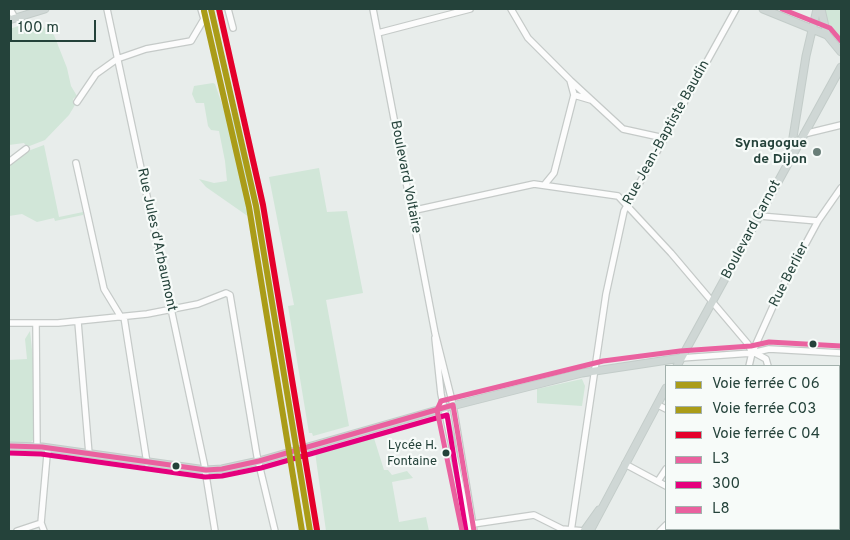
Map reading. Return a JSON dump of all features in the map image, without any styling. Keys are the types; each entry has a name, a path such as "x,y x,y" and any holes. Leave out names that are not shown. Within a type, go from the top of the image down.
{"main road":[{"path":"12,19 45,9"},
{"path":"763,9 827,34"},
{"path":"789,162 811,28 819,9"},
{"path":"819,9 827,34 841,52"},
{"name":"Boulevard Carnot","path":"678,365 841,67"},
{"path":"797,116 800,122 810,123"},
{"path":"9,446 37,446 206,470 231,468 453,405 595,369 681,358"},
{"path":"586,531 602,506 665,390"}],"street":[{"path":"10,9 12,19"},
{"name":"Rue Jules d'Arbaumont","path":"106,9 206,470 215,531"},
{"path":"77,102 96,74 117,59 146,49 191,41 204,19 201,9"},
{"path":"228,9 233,28"},
{"name":"Boulevard Voltaire","path":"374,9 435,333 453,405 474,531"},
{"path":"378,33 470,9"},
{"path":"511,9 528,38 623,129 664,138"},
{"name":"Rue Jean-Baptiste Baudin","path":"571,530 606,294 627,205 736,9"},
{"path":"545,184 554,173 574,95 570,80"},
{"path":"574,95 594,101"},
{"path":"804,134 841,125"},
{"path":"9,162 26,149"},
{"path":"76,163 104,289 122,317 147,462"},
{"path":"554,173 559,186"},
{"path":"411,211 534,184 612,194 623,199 748,344 752,353"},
{"name":"Rue Berlier","path":"749,365 752,353 779,293 818,221 841,188"},
{"path":"760,216 818,221"},
{"path":"9,323 78,322 122,317 172,310 228,294 230,296 259,461 275,531"},
{"path":"78,322 89,454"},
{"path":"36,324 37,446"},
{"name":"Boulevard Voltaire","path":"435,333 434,348 444,408 470,531"},
{"path":"681,358 752,353 776,349 841,353"},
{"path":"752,353 763,356 768,365"},
{"path":"658,405 665,408"},
{"path":"44,531 41,523 49,448"},
{"path":"625,464 665,485"},
{"path":"658,481 665,470"},
{"path":"473,524 510,517 534,515 562,530 586,531"},
{"path":"17,531 41,523"}],"green space":[{"path":"824,9 841,9 841,42 829,26"},
{"path":"36,21 54,35 67,68 71,86 77,96 73,99 75,105 69,115 45,140 27,147 24,143 9,145 9,29"},
{"path":"213,83 224,110 232,114 242,150 253,216 249,217 206,187 199,179 214,183 227,181 219,131 211,130 208,126 204,103 196,103 192,94 194,86"},
{"path":"44,145 59,217 83,212 83,215 55,221 54,218 37,222 22,214 9,216 9,165 28,151"},
{"path":"319,168 327,212 347,211 363,293 326,300 349,426 313,436 312,433 309,433 288,306 294,305 269,177"},
{"path":"30,331 35,377 36,437 31,442 9,442 9,360 27,359 25,339"},
{"path":"582,379 585,386 582,406 537,403 537,389"},
{"path":"373,435 384,470 388,470 392,475 407,471 413,478 392,482 399,522 426,517 429,531 326,531 315,452"}],"transit line":[{"path":"211,9 256,206 310,531"},
{"path":"219,9 263,205 317,530"},
{"name":"L8","path":"782,9 830,28 841,41"},
{"name":"L8","path":"462,531 437,410 441,401 603,361 680,351 751,346 769,342 841,346"},
{"name":"L3","path":"9,446 42,447 206,470 222,469 259,461 453,405 474,531"},
{"name":"300","path":"9,453 41,454 205,477 222,476 261,468 447,415 466,531"}],"rail line":[{"name":"C03","path":"204,11 249,207 302,531"}],"place":[{"name":"Synagogue de Dijon","path":"817,152"},
{"name":"Lycée H. Fontaine","path":"446,453"}]}
